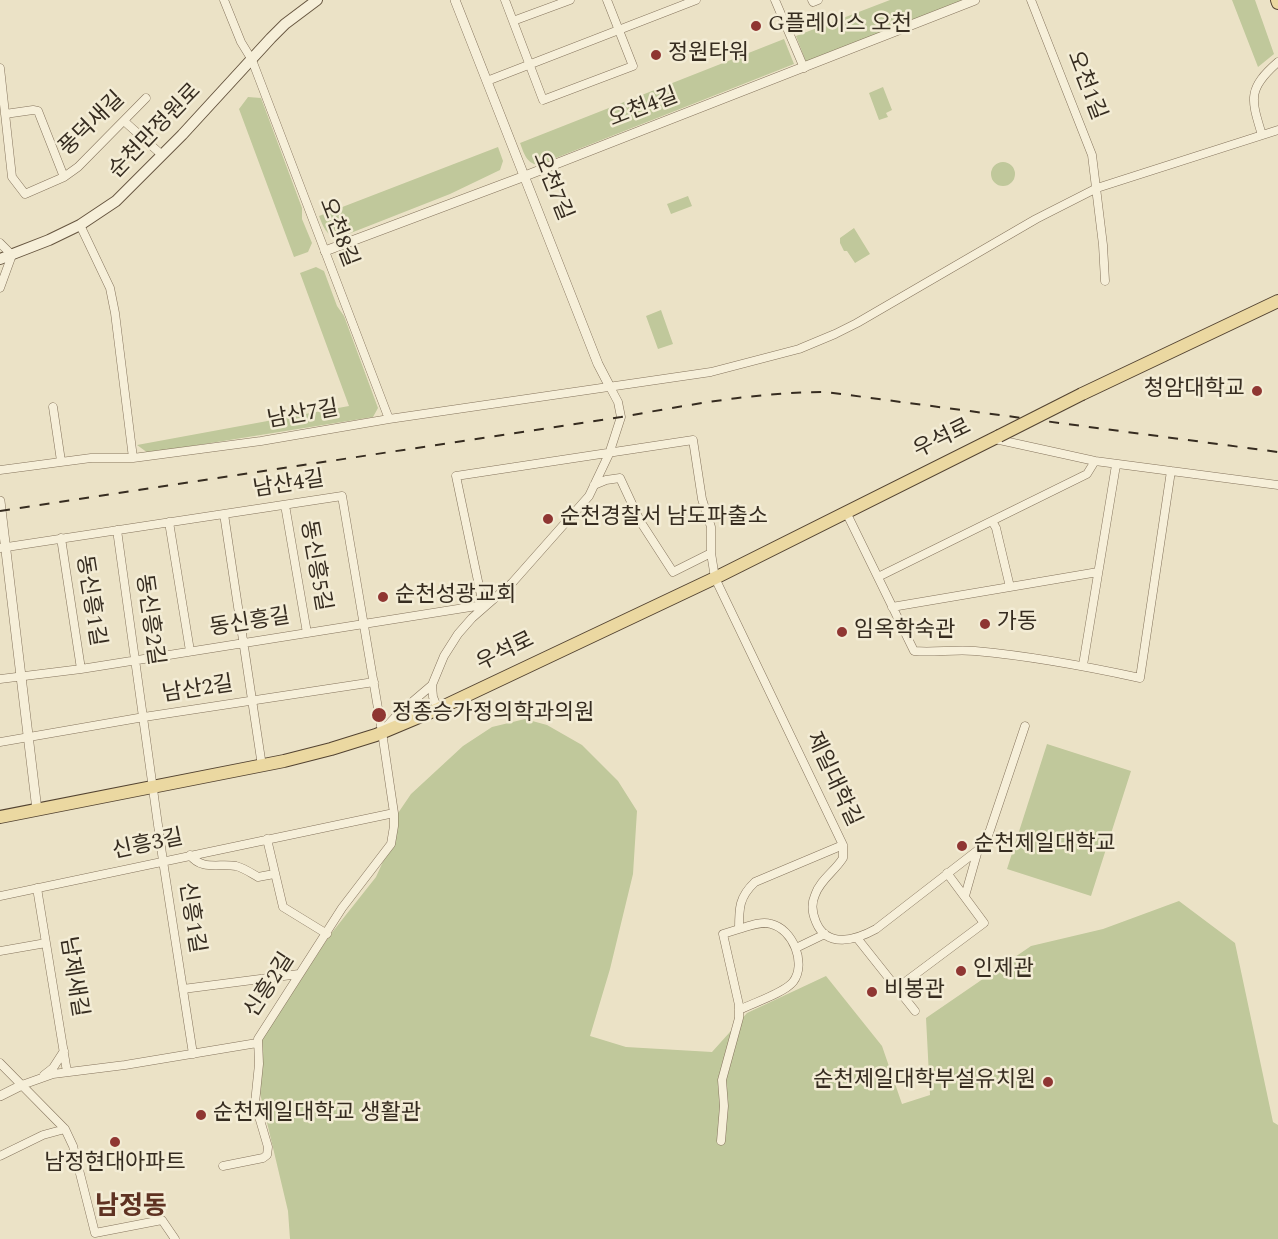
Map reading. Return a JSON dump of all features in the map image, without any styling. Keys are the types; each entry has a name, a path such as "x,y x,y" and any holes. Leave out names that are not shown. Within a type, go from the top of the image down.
{"main road":[{"name":"순천만정원로","path":"0,259 80,225 116,201 285,24 316,0"},
{"name":"우석로","path":"0,817 262,766 331,749 382,732 438,709 715,578 1082,394 1278,301"}],"street":[{"path":"224,0 241,42 252,60"},
{"name":"오천7길","path":"455,0 598,364 610,387"},
{"path":"505,0 543,100 633,66 607,0"},
{"path":"513,21 570,0"},
{"path":"488,81 696,0"},
{"path":"775,0 804,68"},
{"path":"812,0 813,2 818,0"},
{"name":"오천4길","path":"325,251 525,176 975,0"},
{"name":"오천1길","path":"1031,0 1092,155 1105,281"},
{"name":"오천8길","path":"252,60 389,419"},
{"path":"1263,135 1255,112 1254,92 1267,72 1278,62"},
{"name":"풍덕새길","path":"0,69 12,177 25,194 64,177 78,167 146,98"},
{"name":"풍덕새길","path":"5,114 38,111 64,177"},
{"path":"124,121 162,155"},
{"name":"남산7길","path":"0,470 91,458 133,458 261,441 389,419 711,372 755,361 816,343 857,323 1036,219 1097,188 1278,130"},
{"path":"80,225 110,288 133,458"},
{"path":"0,243 12,255 0,288"},
{"path":"394,813 382,732 398,714 432,685 444,656 458,634 483,606 512,584 581,508 609,454 621,417 618,402 610,387"},
{"path":"53,407 61,461"},
{"path":"996,437 1116,465 1278,485"},
{"path":"483,606 456,476 693,440 702,499 711,527 711,553 673,572 640,521 620,478 594,485"},
{"path":"878,577 1088,474 1095,461"},
{"path":"1083,665 1116,465"},
{"path":"846,512 914,651 972,650 1083,665 1140,678 1171,471"},
{"name":"남산4길","path":"3,547 342,496 382,732"},
{"path":"0,501 3,547 37,810"},
{"name":"동신흥5길","path":"285,505 307,633"},
{"path":"224,514 262,766"},
{"path":"992,521 996,528 1010,587"},
{"path":"170,522 190,651"},
{"name":"동신흥2길","path":"117,530 153,787"},
{"name":"동신흥1길","path":"61,538 81,669"},
{"name":"제일대학길","path":"711,553 715,578 843,845 843,858 822,882 814,896 813,916 817,926 825,934"},
{"path":"892,607 1098,572"},
{"name":"동신흥길","path":"0,680 483,606"},
{"name":"남산2길","path":"0,742 144,717 374,682"},
{"path":"432,685 433,697 438,709"},
{"path":"796,948 825,934 838,940 857,938 876,929 978,850 988,836 1025,726"},
{"name":"신흥1길","path":"153,787 193,1054"},
{"name":"신흥3길","path":"0,896 394,813"},
{"name":"신흥2길","path":"223,1166 263,1158 267,1155 268,1147 255,1102 259,1064 257,1043 342,908 391,844 394,813"},
{"path":"267,839 283,907 327,934"},
{"path":"739,929 739,908 748,889 755,882 843,845"},
{"path":"965,896 978,850"},
{"path":"190,855 195,862 201,864 234,866 258,877 274,873"},
{"path":"897,988 984,923 947,873"},
{"name":"남제새길","path":"37,888 67,1072"},
{"path":"721,1141 724,1106 722,1080 739,1018 723,934 769,923 775,925 796,948 798,970 795,979 789,987 739,1010"},
{"path":"857,938 915,1011"},
{"path":"0,951 46,943"},
{"path":"183,989 299,974"},
{"path":"0,1096 39,1078 67,1072 257,1043"},
{"path":"39,1078 53,1068 64,1051"},
{"path":"0,1063 65,1129 73,1146 92,1236 162,1220 175,1239"},
{"path":"0,1156 43,1136 65,1129"}],"green space":[{"path":"890,0 965,0 806,62 796,36"},
{"path":"1232,0 1255,0 1274,54 1258,67"},
{"path":"784,39 794,64 538,165 528,160 524,154 520,143"},
{"path":"883,87 892,110 886,113 888,117 879,120 869,93"},
{"path":"248,97 261,98 302,208 302,219 312,243 308,252 294,257 239,109"},
{"path":"498,147 503,161 500,170 450,194 338,238 328,233 319,216"},
{"path":"1003,162 1011,166 1015,174 1011,182 1003,186 995,182 991,174 995,166"},
{"path":"688,196 692,206 671,214 667,204"},
{"path":"854,228 870,254 855,263 840,243 840,238"},
{"path":"316,267 324,271 337,306 344,316 378,408 373,417 148,453 137,445 349,406 300,273"},
{"path":"661,310 673,344 658,349 646,316"},
{"path":"525,719 547,725 582,745 618,781 637,811 633,874 610,969 590,1036 626,1047 712,1052 747,1013 826,976 882,1046 902,1104 930,1095 926,1018 1031,946 1103,929 1179,901 1235,943 1273,1122 1278,1125 1278,1239 290,1239 288,1211 260,1093 261,1041 330,935 376,877 391,844 394,819 411,794 463,746 492,727"},
{"path":"1047,744 1131,771 1091,896 1007,869"}],"railway":[{"path":"0,511 774,394 826,392 1278,452"}],"place":[{"name":"G플레이스 오천","path":"756,26"},
{"name":"정원타워","path":"656,55"},
{"name":"청암대학교","path":"1257,391"},
{"name":"순천경찰서 남도파출소","path":"548,519"},
{"name":"순천성광교회","path":"383,597"},
{"name":"가동","path":"985,624"},
{"name":"임옥학숙관","path":"842,632"},
{"name":"정종승가정의학과의원","path":"379,715"},
{"name":"순천제일대학교","path":"962,846"},
{"name":"인제관","path":"961,971"},
{"name":"비봉관","path":"872,992"},
{"name":"순천제일대학부설유치원","path":"1048,1082"},
{"name":"순천제일대학교 생활관","path":"201,1115"},
{"name":"남정현대아파트","path":"115,1142"}],"district":[{"name":"남정동","path":"131,1209"}]}
